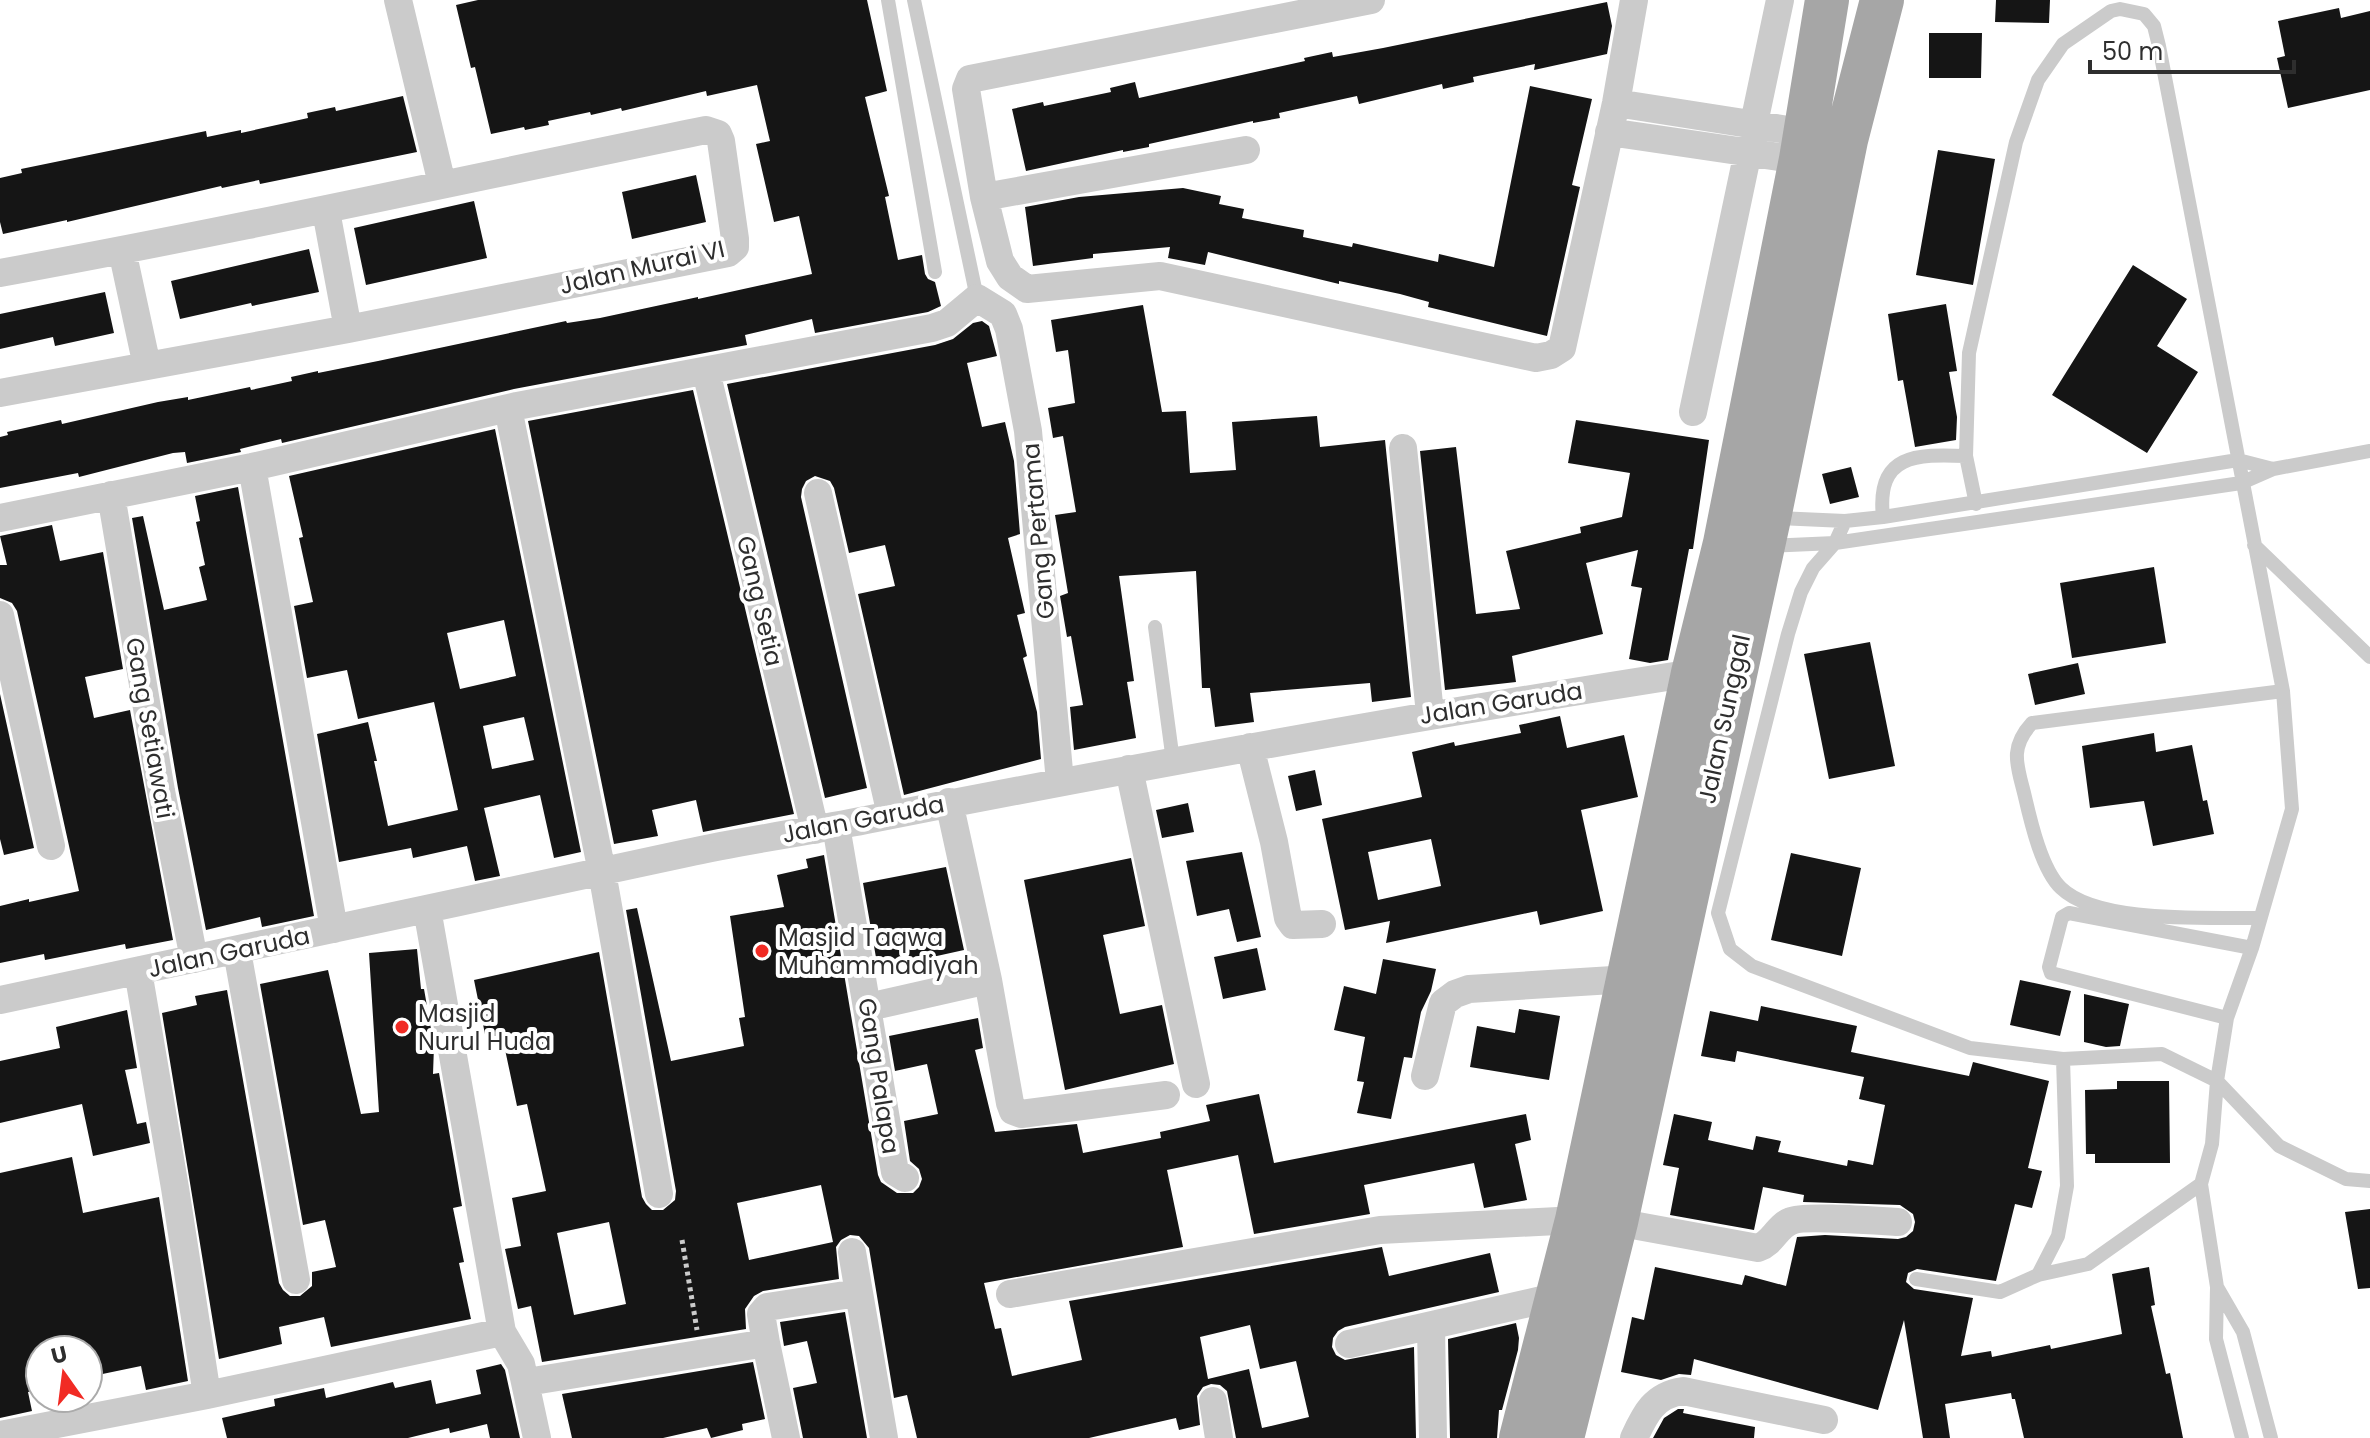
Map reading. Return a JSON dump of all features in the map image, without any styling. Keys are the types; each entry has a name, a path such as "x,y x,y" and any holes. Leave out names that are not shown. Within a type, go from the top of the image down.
{"main road":[{"name":"Jalan Sunggal","path":"1521,1438 1555,1297 1596,1221 1747,531 1823,149 1827,0"},
{"name":"Jalan Sunggal","path":"1823,149 1882,0"},
{"name":"Jalan Sunggal","path":"1562,1438 1629,979 1713,677"}],"street":[{"path":"398,0 442,184"},
{"path":"1371,0 970,79 966,89 984,197 1000,261 1010,277 1027,289 1160,276 1536,358 1551,355 1562,348 1616,103 1634,0"},
{"path":"1693,412 1780,0"},
{"path":"1616,103 1749,139"},
{"name":"Jalan Murai VI","path":"0,273 326,211 442,184 712,130 721,141 735,247 728,253 348,329 0,393"},
{"path":"1609,132 1749,139 1823,149"},
{"path":"984,197 1246,150"},
{"path":"326,211 348,329"},
{"path":"122,250 147,366"},
{"path":"0,518 252,467 517,406 932,328 947,323 977,298"},
{"name":"Gang Pertama","path":"977,298 1003,314 1009,329 1028,431 1060,782"},
{"name":"Gang Setia","path":"706,371 826,828"},
{"path":"510,418 602,872 659,1194"},
{"path":"1403,448 1430,714"},
{"path":"252,467 334,929"},
{"path":"818,493 891,815"},
{"name":"Gang Setiawati","path":"111,495 161,791 194,959"},
{"path":"0,615 51,846"},
{"name":"Jalan Garuda","path":"0,1000 690,852 949,802 1430,714 1713,677"},
{"path":"1250,747 1274,842 1288,918 1293,925 1322,924"},
{"path":"1129,769 1196,1084"},
{"path":"949,802 1013,1111 1021,1114 1166,1095"},
{"name":"Gang Palapa","path":"826,828 895,1172 905,1178"},
{"path":"427,909 502,1332 516,1352 527,1382 537,1438"},
{"path":"237,951 296,1280"},
{"path":"138,971 207,1395"},
{"path":"1425,1076 1443,1003 1455,994 1469,989 1629,979"},
{"path":"882,1004 988,980"},
{"path":"1010,1294 1380,1230 1596,1221 1758,1248 1772,1242 1781,1227 1797,1218 1898,1222"},
{"path":"852,1252 884,1438"},
{"path":"786,1438 761,1314 767,1307 858,1293"},
{"path":"1349,1344 1555,1297"},
{"path":"1431,1327 1433,1438"},
{"path":"0,1435 207,1395 502,1332"},
{"path":"527,1382 766,1343"},
{"path":"1634,1438 1647,1410 1672,1392 1683,1391 1824,1420"},
{"path":"1213,1401 1219,1438"}],"lane":[{"path":"888,0 935,272"},
{"path":"914,0 977,298"},
{"path":"1976,504 1966,456 1969,353 2016,142 2038,80 2063,44 2099,17 2120,9 2144,14 2154,26 2159,46 2283,691 2292,809 2252,948 2227,1018 2217,1081 2212,1144 2201,1184 2217,1287 2216,1339 2242,1438"},
{"path":"904,96 931,88"},
{"path":"1747,531 1835,543 2241,483 2273,469 2370,451"},
{"path":"1883,517 1880,496 1892,470 1904,461 1926,454 1966,456"},
{"path":"1747,531 1976,504 2238,460 2273,469"},
{"path":"1845,521 1835,543 1813,568 1801,592 1788,634 1718,913 1730,949 1752,966 1970,1048 2063,1059 2162,1054 2217,1081 2279,1146 2346,1179 2370,1181"},
{"path":"2253,545 2370,657"},
{"path":"1155,627 1173,761"},
{"path":"2259,918 2143,917 2069,894 2051,876 2032,826 2016,760 2017,744 2032,723 2283,691"},
{"path":"2227,1018 2051,973 2049,967 2062,917 2069,913 2252,948"},
{"path":"2038,1275 2058,1236 2067,1186 2063,1059"},
{"path":"1916,1279 2000,1292 2038,1275 2088,1264 2201,1184"},
{"path":"2217,1287 2243,1332 2271,1438"}],"path":[{"path":"682,1240 702,1354"}],"building":[{"path":"478,0 867,0 887,91 865,97 889,196 885,197 898,260 922,255 925,274 935,282 941,306 928,312 815,333 812,319 745,335 747,345 514,389 282,443 281,439 240,449 241,452 187,463 185,452 173,453 79,477 78,473 0,488 0,437 8,435 7,432 61,420 62,424 158,402 188,397 188,400 250,387 251,390 292,381 291,377 318,371 566,321 600,318 698,299 812,274 799,216 774,222 756,144 770,141 757,85 707,96 706,91 622,111 621,108 591,115 590,112 548,121 549,125 491,134 456,5"},
{"path":"1996,0 2050,0 2049,23 1995,22"},
{"path":"1607,2 1612,26 1607,54 1534,70 1535,64 1473,77 1474,82 1443,89 1442,84 1359,104 1357,96 1279,113 1280,118 1253,121 1149,144 1149,147 1026,171 1012,109 1043,102 1044,106 1111,92 1110,88 1135,82 1139,98 1305,61 1304,58 1332,52 1333,57 1383,48"},
{"path":"2339,8 2341,18 2370,11 2370,90 2288,108 2277,58 2285,56 2278,21"},
{"path":"1929,33 1982,33 1981,78 1929,78"},
{"path":"1530,86 1592,99 1572,185 1580,187 1547,336 1428,307 1429,302 1400,294 1339,281 1339,284 1208,252 1205,265 1168,258 1170,247 1093,254 1093,258 1033,266 1025,207 1079,197 1183,188 1221,196 1219,204 1244,209 1242,218 1304,230 1303,237 1352,247 1353,243 1438,262 1439,254 1494,267"},
{"path":"403,96 417,152 260,184 259,180 221,186 3,234 0,178 22,173 21,169 206,131 207,137 241,130 241,133 308,118 307,113 335,107 336,111"},
{"path":"1938,150 1995,159 1973,285 1916,275"},
{"path":"696,175 706,222 632,239 622,192"},
{"path":"474,201 487,258 366,285 354,228"},
{"path":"309,249 319,292 180,319 171,281"},
{"path":"2133,265 2187,299 2157,346 2198,372 2147,453 2052,395"},
{"path":"105,292 114,333 55,346 53,337 0,349 0,314"},
{"path":"1946,304 1957,371 1949,372 1957,417 1956,440 1915,447 1903,380 1898,381 1888,314"},
{"path":"1143,305 1162,412 1186,411 1190,473 1236,470 1232,422 1317,416 1320,447 1385,440 1411,697 1372,702 1370,683 1250,693 1254,722 1215,727 1210,688 1202,688 1196,571 1119,576 1134,681 1127,682 1136,738 1074,750 1070,707 1083,705 1071,636 1067,637 1060,596 1068,593 1055,515 1076,512 1063,436 1053,438 1048,408 1075,403 1068,350 1056,352 1051,320"},
{"path":"982,321 989,326 997,356 967,363 982,427 1005,422 1014,461 1020,534 1008,538 1025,613 1017,615 1027,656 1023,658 1037,712 1041,759 904,795 858,594 895,586 885,545 849,553 834,488 830,481 815,476 806,481 801,497 867,788 825,798 727,384 935,345 953,339 973,323"},
{"path":"693,390 794,814 703,832 696,800 652,810 658,836 614,844 528,421"},
{"path":"1576,420 1709,440 1693,549 1689,549 1668,660 1650,663 1629,659 1642,588 1631,586 1638,550 1586,563 1603,634 1512,656 1516,682 1445,690 1420,451 1456,447 1476,614 1520,609 1506,551 1581,533 1580,527 1622,517 1630,473 1568,463"},
{"path":"495,429 581,852 554,858 540,795 484,808 500,876 475,881 467,846 413,858 411,848 339,862 317,734 368,722 388,826 458,810 434,702 358,719 347,670 307,678 294,606 313,602 289,476","holes":["504,620 516,676 460,689 447,633","524,717 534,760 492,769 483,726"]},
{"path":"1851,467 1859,497 1830,504 1822,474"},
{"path":"238,487 314,916 262,927 260,917 206,930 178,788 132,518 143,516 164,610 207,600 199,567 205,565 196,522 200,521 195,496"},
{"path":"52,525 60,561 103,552 123,669 85,677 94,718 130,710 173,940 126,949 125,944 45,960 44,954 0,963 0,906 79,891 17,611 12,603 0,598 0,565 7,565 0,536"},
{"path":"2154,567 2166,643 2072,658 2060,583"},
{"path":"1870,642 1895,766 1829,779 1804,654"},
{"path":"2078,663 2085,694 2035,705 2028,674"},
{"path":"0,694 34,848 4,855 0,839"},
{"path":"1560,716 1567,748 1624,735 1638,797 1581,810 1603,911 1540,925 1537,911 1386,943 1390,921 1345,930 1322,819 1422,797 1412,752 1454,742 1455,746 1521,733 1519,725","holes":["1431,839 1441,886 1378,900 1368,852"]},
{"path":"2154,733 2156,752 2192,745 2203,801 2207,800 2214,834 2153,846 2144,801 2090,808 2082,746"},
{"path":"1315,770 1322,805 1296,811 1288,776"},
{"path":"1188,803 1194,832 1162,838 1156,810"},
{"path":"1242,852 1261,937 1237,942 1229,909 1197,916 1186,861"},
{"path":"1791,853 1861,868 1842,956 1771,940"},
{"path":"824,855 878,1175 881,1182 897,1193 913,1193 922,1179 919,1169 910,1161 904,1121 938,1114 927,1064 895,1071 889,1036 978,1018 983,1048 975,1050 995,1132 1077,1124 1083,1153 1161,1138 1160,1132 1210,1121 1206,1105 1259,1094 1274,1163 1526,1114 1531,1140 1515,1144 1527,1200 1484,1208 1474,1163 1364,1185 1370,1214 1254,1234 1238,1155 1167,1170 1183,1247 984,1283 995,1329 1001,1328 1012,1376 1082,1360 1069,1301 1382,1247 1389,1276 1490,1253 1499,1292 1345,1327 1333,1338 1332,1347 1336,1355 1345,1360 1414,1347 1416,1438 1236,1438 1227,1391 1220,1385 1211,1384 1203,1387 1197,1396 1200,1425 1179,1430 1176,1418 1089,1438 917,1438 907,1395 894,1398 869,1248 859,1236 850,1235 836,1247 839,1279 763,1291 754,1296 745,1309 746,1329 542,1362 531,1306 518,1309 505,1249 521,1246 512,1198 546,1191 527,1104 517,1106 503,1040 487,1044 474,980 599,952 642,1197 652,1210 663,1210 675,1200 676,1191 626,910 637,908 671,1061 744,1046 739,1018 745,1017 730,916 784,907 777,875 808,868 806,859","holes":["821,1185 833,1242 749,1260 737,1203","609,1222 626,1304 574,1315 557,1233","1250,1325 1260,1369 1296,1361 1309,1417 1262,1428 1249,1369 1208,1379 1200,1337"]},
{"path":"1131,858 1145,926 1103,935 1120,1014 1162,1005 1174,1064 1065,1090 1024,880"},
{"path":"946,867 964,950 878,969 863,883"},
{"path":"1257,948 1266,990 1223,999 1214,957"},
{"path":"417,949 421,989 424,989 434,1046 433,1074 439,1073 462,1206 453,1208 464,1262 459,1263 471,1319 331,1347 324,1317 279,1327 282,1344 219,1359 162,1013 197,1005 195,996 227,990 279,1283 290,1296 300,1296 312,1286 312,1272 336,1267 325,1220 303,1225 260,984 328,970 361,1114 379,1112 369,953"},
{"path":"1383,959 1436,969 1431,991 1421,1012 1412,1058 1404,1057 1391,1119 1357,1113 1364,1082 1357,1081 1365,1037 1334,1030 1344,986 1376,994"},
{"path":"2020,980 2071,991 2060,1036 2010,1025"},
{"path":"2084,994 2129,1004 2120,1046 2106,1047 2084,1042"},
{"path":"1761,1006 1857,1026 1851,1052 1969,1076 1973,1062 2049,1081 2028,1168 2042,1171 2032,1208 2015,1204 1996,1281 1917,1269 1908,1273 1906,1282 1914,1289 1973,1298 1961,1356 1991,1351 1992,1357 2050,1345 2051,1349 2122,1334 2112,1274 2149,1267 2155,1305 2151,1306 2166,1374 2170,1373 2183,1438 2024,1438 2011,1393 1945,1404 1950,1438 1923,1438 1904,1320 1878,1410 1694,1359 1691,1375 1679,1374 1661,1380 1621,1372 1632,1317 1644,1320 1655,1267 1742,1285 1745,1275 1786,1286 1797,1237 1825,1235 1898,1239 1913,1231 1913,1214 1900,1205 1803,1202 1804,1195 1763,1187 1754,1230 1670,1215 1679,1168 1663,1165 1674,1114 1712,1122 1708,1140 1753,1150 1756,1136 1781,1141 1778,1152 1847,1166 1848,1160 1873,1165 1885,1105 1859,1099 1864,1077 1737,1051 1735,1062 1701,1056 1710,1011 1758,1021"},
{"path":"1519,1009 1560,1016 1549,1080 1470,1067 1477,1026 1515,1033"},
{"path":"127,1010 137,1068 125,1070 137,1124 146,1122 150,1143 93,1156 82,1104 0,1123 0,1061 60,1048 56,1027"},
{"path":"2117,1081 2169,1081 2170,1163 2095,1163 2095,1154 2086,1154 2085,1090 2117,1089"},
{"path":"72,1157 83,1213 159,1197 188,1381 146,1390 141,1366 104,1374 104,1334 24,1334 24,1413 0,1418 0,1173"},
{"path":"2370,1209 2370,1288 2358,1289 2345,1212"},
{"path":"845,1312 867,1438 803,1438 793,1388 817,1383 807,1341 784,1346 780,1322"},
{"path":"1516,1323 1518,1350 1502,1410 1499,1410 1497,1438 1450,1438 1448,1339"},
{"path":"753,1362 765,1419 742,1424 743,1430 711,1438 707,1428 663,1438 572,1438 562,1394"},
{"path":"501,1364 520,1438 490,1438 487,1424 450,1433 449,1428 408,1438 227,1438 222,1418 275,1406 274,1399 324,1388 326,1398 393,1382 395,1388 431,1380 436,1404 481,1394 476,1370"},
{"path":"1678,1409 1684,1409 1683,1413 1755,1427 1754,1438 1653,1438 1664,1418"}],"place":[{"name":"Masjid Taqwa Muhammadiyah","path":"762,951"},
{"name":"Masjid Nurul Huda","path":"402,1027"}]}
